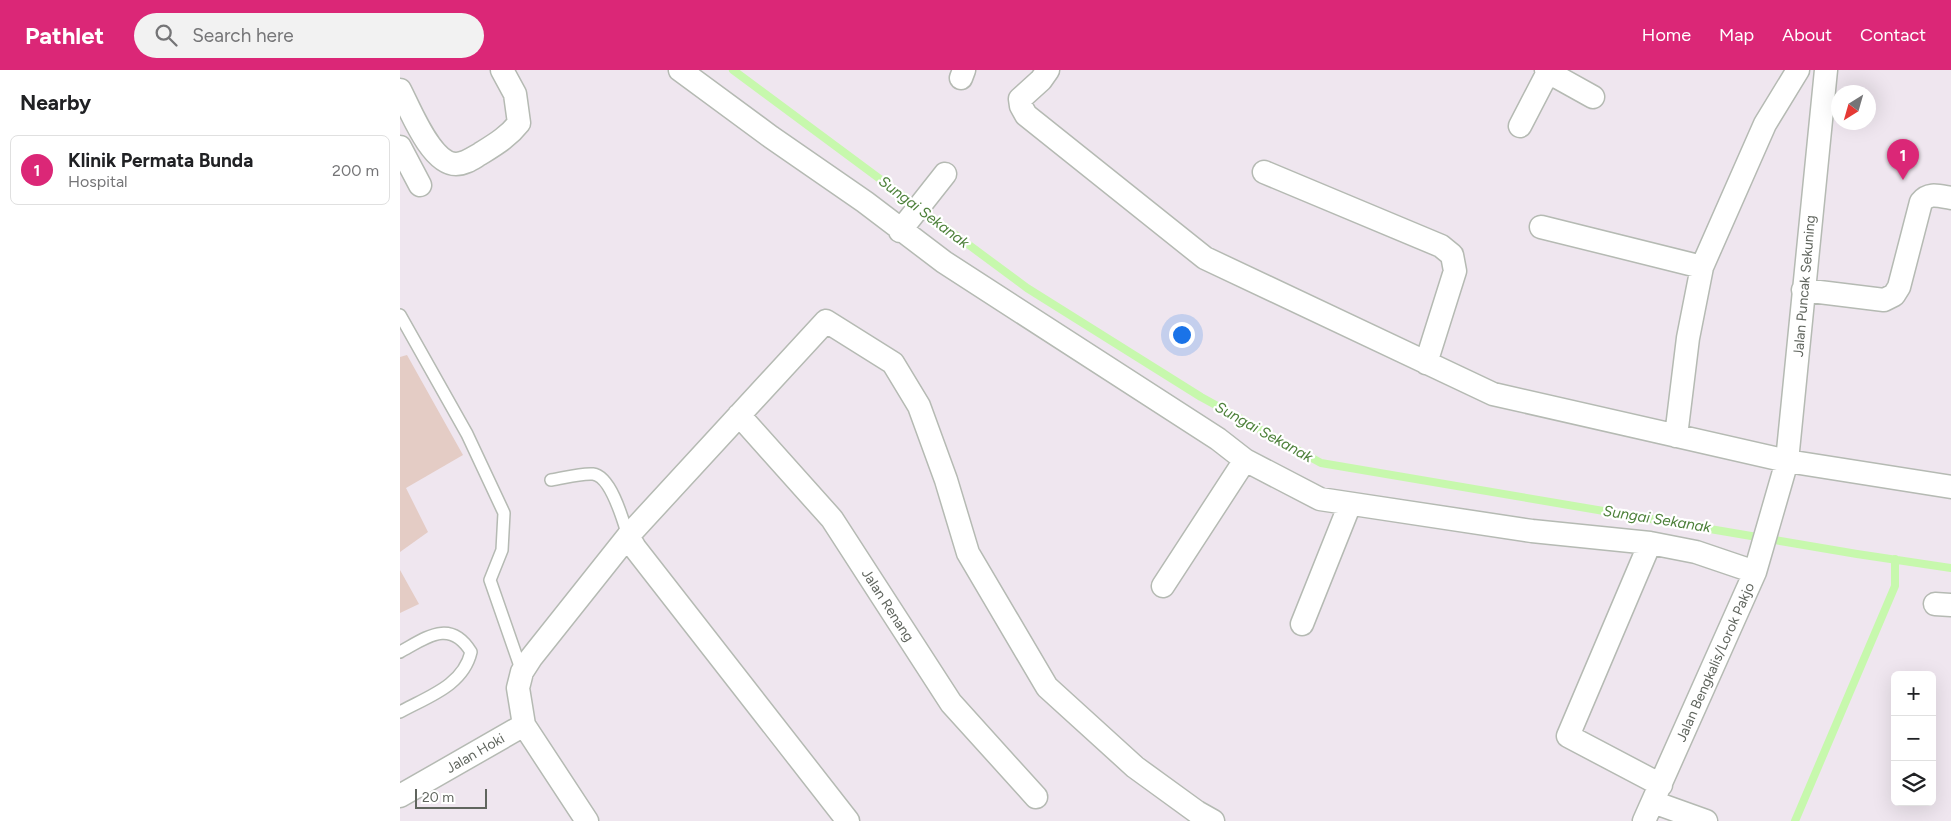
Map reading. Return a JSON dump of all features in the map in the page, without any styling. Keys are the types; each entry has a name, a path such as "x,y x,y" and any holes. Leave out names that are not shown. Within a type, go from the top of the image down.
{"street":[{"path":"400,90 428,143 439,156 454,164 464,163 508,137 518,123 515,94 502,70"},
{"path":"680,70 771,137 902,228 944,262 1218,440 1245,460 1320,500 1532,531 1650,543 1696,552 1756,568"},
{"path":"1048,70 1041,80 1020,99 1020,106 1026,114 1205,258 1492,394 1787,461 1951,487"},
{"path":"1676,436 1688,338 1702,268 1764,124 1798,70"},
{"name":"Jalan Puncak Sekuning","path":"1776,500 1787,461 1826,70"},
{"path":"1520,126 1547,71 1593,97"},
{"path":"400,147 420,185"},
{"path":"1264,172 1441,246 1452,255 1455,271 1426,363"},
{"path":"902,228 940,181"},
{"path":"1803,290 1884,300 1894,295 1899,287 1921,202 1926,196 1933,195 1951,198"},
{"path":"1541,227 1702,268"},
{"path":"587,821 524,725 518,688 522,672 531,658 628,536 738,414 826,321 893,363 918,406 946,480 968,553 1047,687 1135,767 1197,812 1213,821"},
{"name":"Jalan Renang","path":"738,414 832,519 951,703 1036,797"},
{"path":"1162,586 1245,460"},
{"name":"Jalan Bengkalis/Lorok Pakjo","path":"1653,803 1756,568 1776,500"},
{"path":"1302,624 1350,504"},
{"path":"628,536 635,548 848,821"},
{"path":"1650,543 1568,736 1653,803 1706,821"},
{"name":"Jalan Hoki","path":"400,796 524,725"}],"lane":[{"path":"400,315 468,434 504,513 502,550 490,580 522,672"},
{"path":"551,480 592,474 601,476 608,483 628,536"},
{"path":"400,652 438,632 452,635 465,643 471,652 468,666 453,683 400,712"}],"shaded area":[{"path":"407,355 463,455 406,488 428,532 400,552 400,357"},
{"path":"400,570 419,604 400,613"}],"waterway":[{"name":"Sungai Sekanak","path":"733,70 1027,288 1201,397 1321,463 1857,554 1951,568"},
{"path":"1795,821 1895,586 1895,559"}],"place":[{"name":"Klinik Permata Bunda","path":"1903,180"}]}
